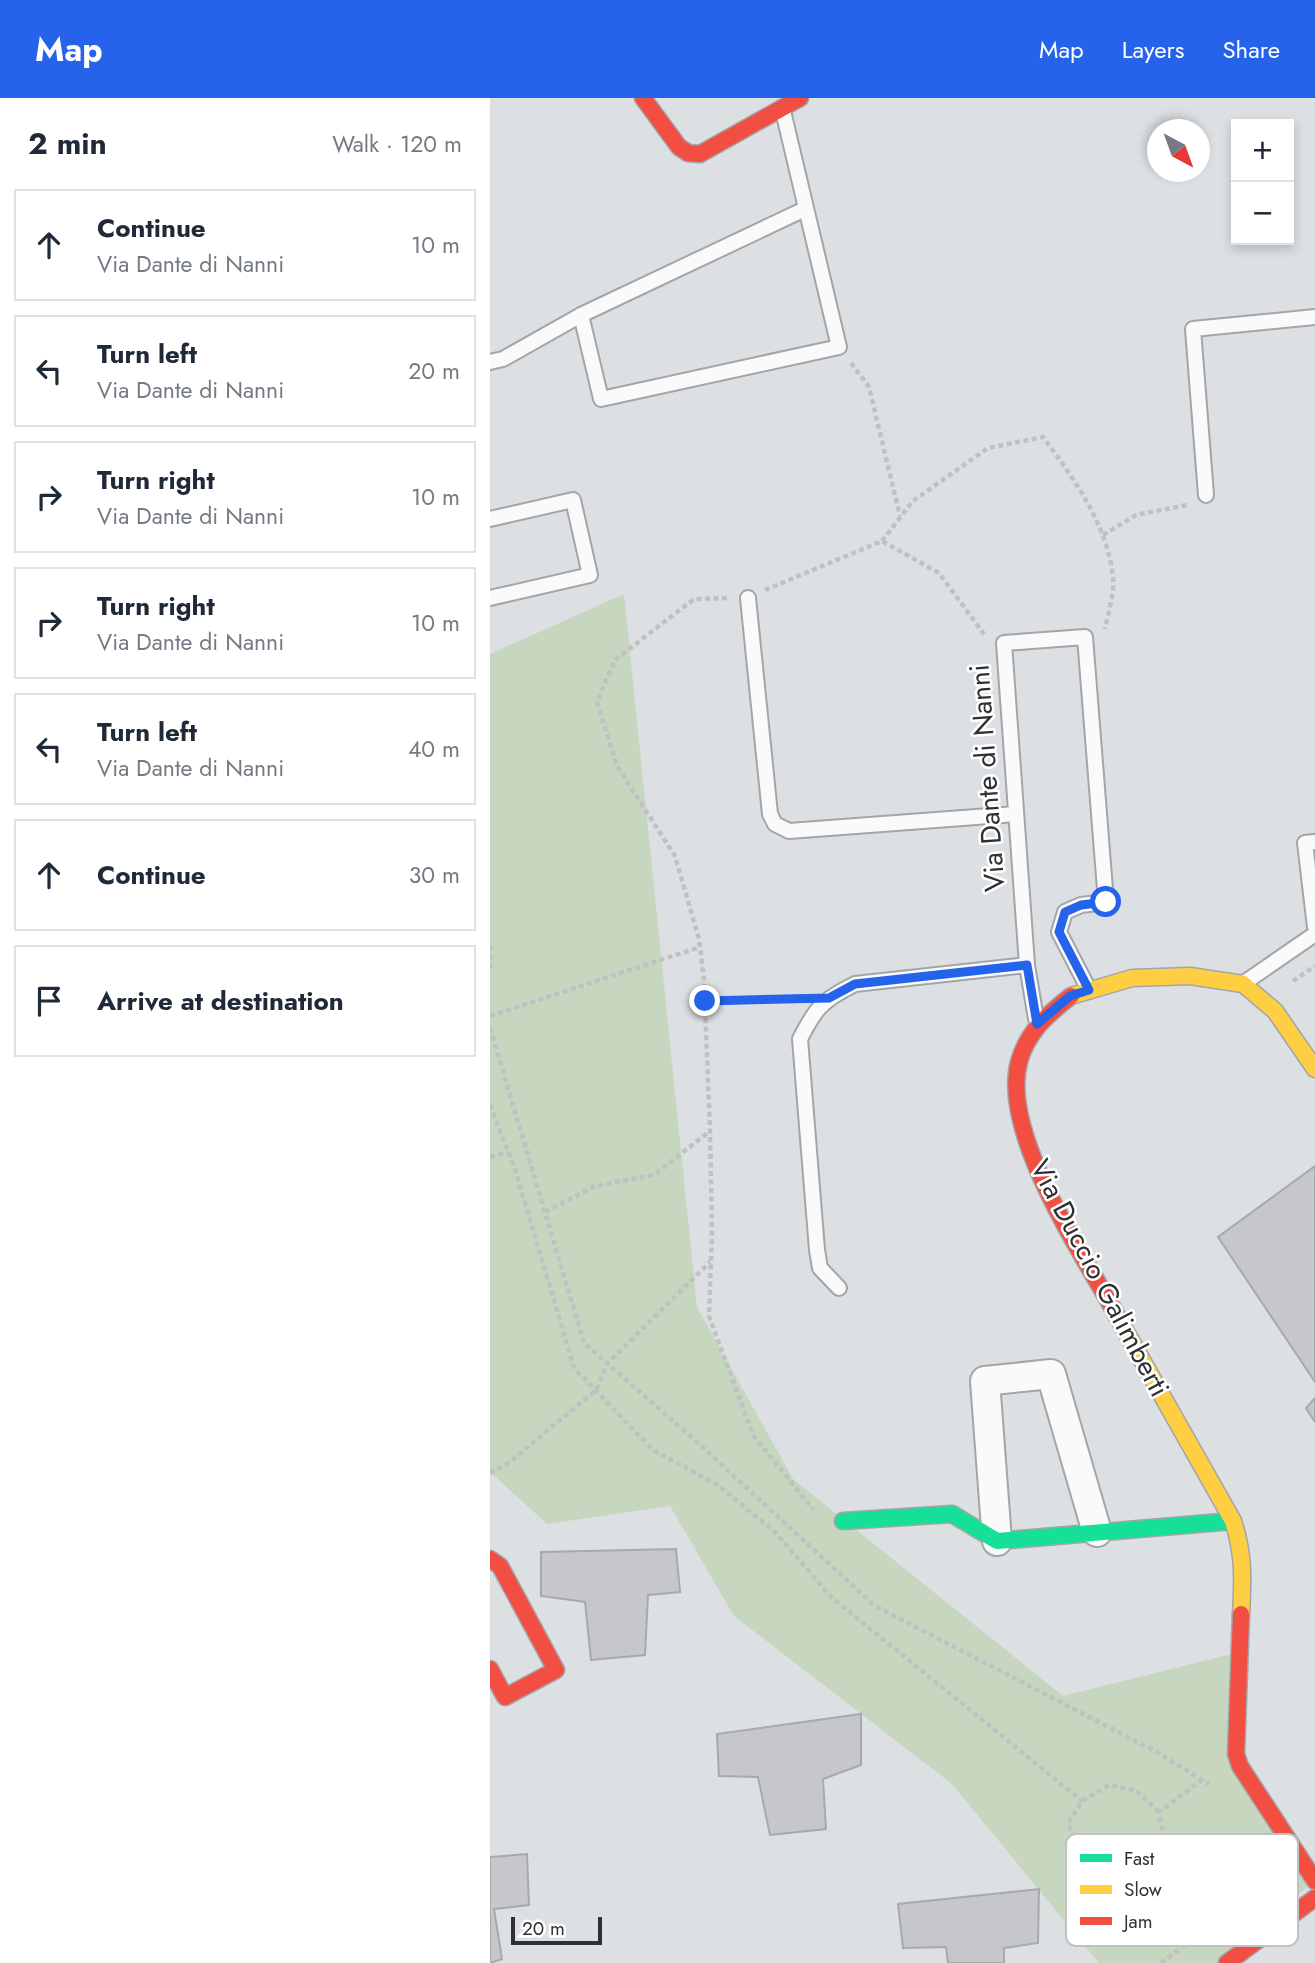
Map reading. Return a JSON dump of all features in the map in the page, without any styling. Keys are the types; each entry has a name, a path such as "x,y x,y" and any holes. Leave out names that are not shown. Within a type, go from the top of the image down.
{"street":[{"path":"643,98 671,138 688,153 700,153 713,148 800,98"},
{"path":"1037,1024 1070,996 1132,978 1190,976 1243,984 1275,1011 1315,1069"},
{"name":"Via Duccio Galimberti","path":"1037,1024 1019,1062 1017,1108 1041,1180 1233,1521 1241,1545 1244,1570 1236,1754 1240,1766 1283,1834"},
{"path":"997,1541 985,1381 1051,1374 1097,1532"},
{"path":"842,1521 952,1514 997,1541 1233,1521"},
{"path":"490,1559 499,1566 556,1670 505,1697 490,1669"},
{"name":"Via Duccio Galimberti","path":"1298,1857 1315,1881"},
{"path":"1298,1911 1315,1898"},
{"path":"1227,1963 1250,1946"}],"lane":[{"path":"581,315 601,399 839,347 782,108"},
{"path":"490,362 503,359 581,315 805,209"},
{"path":"1206,495 1193,329 1315,317"},
{"path":"490,519 573,500 590,575 490,598"},
{"path":"748,598 770,814 775,824 789,831 1016,814"},
{"name":"Via Dante di Nanni","path":"1037,1024 1027,965 1004,643 1085,637 1086,646"},
{"path":"1086,646 1106,902 1081,905 1065,912 1059,932 1089,990"},
{"path":"1315,842 1305,843 1315,927"},
{"path":"1243,984 1315,934"},
{"path":"839,1288 820,1268 817,1250 800,1039 814,1012 829,998 855,984 1027,965"}],"path":[{"path":"839,347 869,387 901,517"},
{"path":"842,1521 810,1508 753,1435 709,1316 710,1131 700,947 675,856 617,766 597,702 615,660 694,599 748,598 882,541 913,501 988,448 1043,436 1081,488 1103,535 1114,578 1104,638 1086,646"},
{"path":"1103,535 1136,515 1200,503 1206,495"},
{"path":"882,541 939,573 1006,663"},
{"path":"490,946 490,970"},
{"path":"490,1016 700,947"},
{"path":"705,1001 829,998"},
{"path":"490,1105 508,1152 574,1368 653,1450 718,1485 776,1533 831,1597 1082,1801"},
{"path":"545,1212 595,1186 654,1175 710,1131"},
{"path":"490,1157 508,1152"},
{"path":"490,1473 510,1462 596,1390 607,1364 710,1261"},
{"path":"1159,1812 1236,1754"},
{"path":"1073,1834 1068,1824 1082,1801 1109,1785 1135,1790 1159,1812 1163,1834"},
{"path":"1161,1963 1184,1946"}],"green space":[{"path":"624,594 697,1307 793,1479 1063,1696 1240,1652 1236,1754 1287,1834 1066,1834 1066,1923 952,1784 734,1616 670,1506 547,1524 490,1472 490,654"},
{"path":"1298,1852 1315,1879 1298,1895"},
{"path":"1085,1946 1245,1946 1227,1963 1099,1963"}],"building":[{"path":"1315,1166 1315,1382 1218,1237"},
{"path":"1315,1398 1315,1422 1306,1408"},
{"path":"676,1549 680,1592 648,1595 645,1655 591,1660 585,1602 541,1596 541,1552"},
{"path":"861,1714 861,1765 823,1779 826,1829 770,1835 758,1777 719,1776 717,1734"},
{"path":"527,1854 529,1905 494,1909 502,1959 490,1963 490,1857"},
{"path":"1039,1889 1038,1943 1004,1948 1004,1963 948,1963 946,1947 903,1948 898,1904"}],"traffic: fast":[{"path":"843,1521 952,1514 997,1541 1233,1521"}],"traffic: slow":[{"path":"1071,996 1132,978 1190,976 1243,984 1275,1011 1315,1069"},
{"path":"1117,1316 1233,1521 1242,1567 1241,1614"}],"traffic: jam":[{"path":"643,98 679,147 688,153 700,154 800,98"},
{"path":"1071,996 1047,1017 1027,1042 1019,1062 1016,1091 1022,1123 1048,1192 1117,1316"},
{"path":"490,1559 500,1566 556,1670 505,1697 490,1669"},
{"path":"1241,1614 1236,1754 1240,1766 1284,1834"},
{"path":"1298,1855 1315,1881"},
{"path":"1298,1911 1315,1898"},
{"path":"1227,1963 1250,1946"}],"route":[{"path":"705,1001 829,998 855,984 1027,965 1037,1024 1070,996 1089,990 1059,932 1065,912 1081,905 1106,902"}]}
